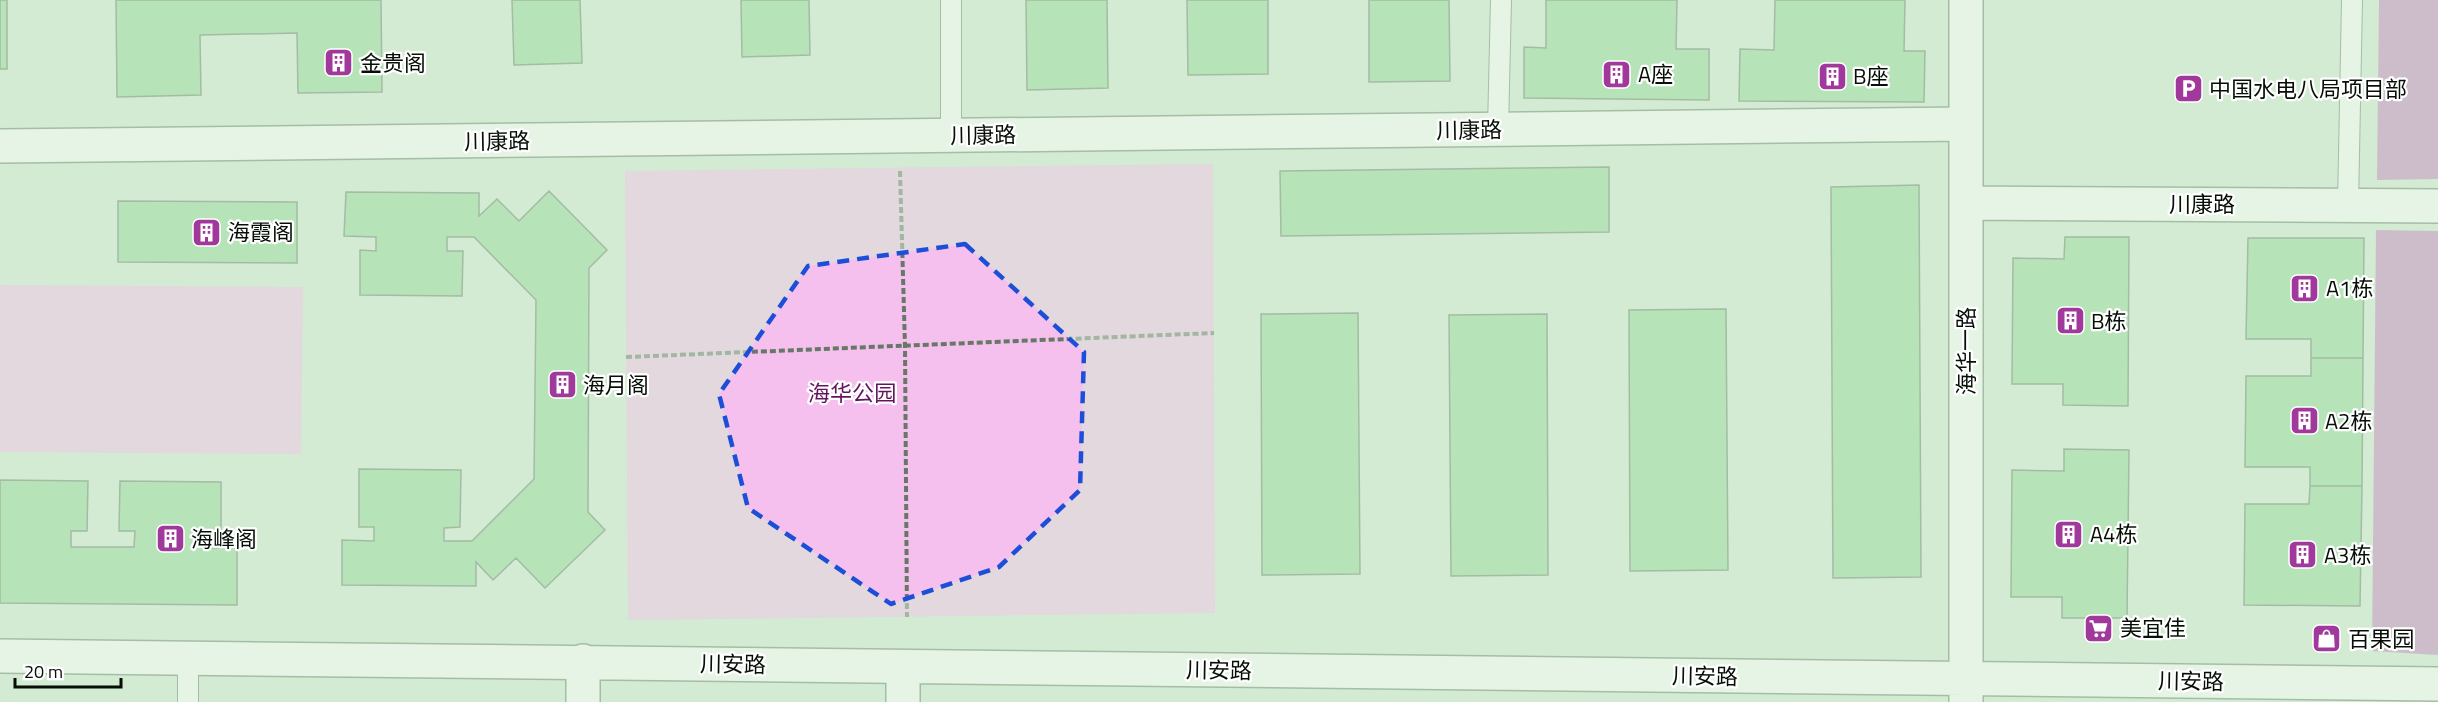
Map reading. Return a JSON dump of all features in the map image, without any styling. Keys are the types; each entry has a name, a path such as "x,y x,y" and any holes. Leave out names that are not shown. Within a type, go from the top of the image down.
{"street":[{"name":"海华一路","path":"1966,0 1966,690"},
{"name":"川康路","path":"0,147 1966,124"},
{"name":"川康路","path":"1966,203 2438,206"},
{"name":"川安路","path":"0,656 583,661 1966,690 2438,684"},
{"path":"582,702 583,661"},
{"path":"903,667 903,702"}],"lane":[{"path":"951,0 951,135"},
{"path":"1498,129 1501,0"},
{"path":"2348,205 2352,0"},
{"path":"188,657 188,702"}],"path":[{"path":"900,168 905,346 907,617"},
{"path":"626,357 1214,333"}],"highlighted area":[{"path":"965,244 1084,352 1080,490 999,567 891,604 748,508 719,394 808,266"}],"green space":[{"name":"海华公园","path":"1213,164 1215,613 628,620 625,171"},
{"path":"0,285 303,287 301,454 0,452"}],"shaded area":[{"path":"2379,0 2438,0 2438,179 2377,180"},
{"path":"2376,230 2438,231 2438,655 2372,651"}],"building":[{"path":"0,0 7,0 7,69 0,69"},
{"name":"金贵阁","path":"116,0 381,0 382,92 298,93 297,33 200,35 201,95 117,97"},
{"path":"512,0 580,0 582,63 514,65"},
{"path":"741,0 809,0 810,55 742,57"},
{"path":"1026,0 1107,0 1108,88 1027,90"},
{"path":"1187,0 1268,0 1268,74 1188,75"},
{"path":"1369,0 1449,0 1450,81 1369,82"},
{"name":"A座","path":"1546,0 1677,0 1676,49 1709,49 1709,100 1524,98 1524,47 1546,48"},
{"name":"B座","path":"1775,0 1905,0 1904,51 1925,51 1924,102 1739,101 1740,49 1774,50"},
{"path":"1609,167 1609,232 1281,236 1280,171"},
{"path":"1919,185 1921,577 1833,578 1831,187"},
{"name":"海月阁","path":"549,191 607,250 589,268 588,512 605,530 545,588 516,558 493,580 476,562 476,586 342,585 342,540 374,541 374,527 359,527 359,469 461,470 460,527 444,528 444,541 472,541 534,479 536,300 474,237 447,237 447,251 463,251 462,296 360,295 360,250 376,251 376,237 344,236 346,192 479,193 479,216 497,199 519,221"},
{"name":"海霞阁","path":"118,201 297,202 297,263 118,262"},
{"name":"B栋","path":"2065,237 2129,237 2128,406 2063,405 2063,384 2012,384 2013,258 2064,259"},
{"name":"A1栋","path":"2248,238 2364,238 2363,358 2311,358 2311,339 2246,339"},
{"path":"1726,309 1728,570 1630,571 1629,310"},
{"path":"1358,313 1360,574 1262,575 1261,314"},
{"path":"1547,314 1548,575 1451,576 1449,315"},
{"name":"A2栋","path":"2311,358 2363,358 2362,486 2310,486 2310,467 2245,467 2246,376 2311,376"},
{"name":"A4栋","path":"2064,449 2129,450 2127,618 2062,618 2062,597 2011,597 2012,470 2064,471"},
{"name":"海峰阁","path":"0,480 88,481 87,531 71,531 71,547 134,547 135,531 119,531 120,481 221,482 221,532 205,531 205,548 237,548 237,605 0,603"},
{"name":"A3栋","path":"2310,486 2362,486 2360,606 2244,605 2245,504 2309,504"}],"place":[{"name":"金贵阁","path":"339,63"},
{"name":"A座","path":"1617,74"},
{"name":"B座","path":"1832,76"},
{"name":"中国水电八局项目部","path":"2188,89"},
{"name":"海霞阁","path":"207,232"},
{"name":"A1栋","path":"2305,288"},
{"name":"B栋","path":"2070,321"},
{"name":"海月阁","path":"562,385"},
{"name":"A2栋","path":"2304,421"},
{"name":"A4栋","path":"2069,534"},
{"name":"海峰阁","path":"170,539"},
{"name":"A3栋","path":"2303,555"},
{"name":"美宜佳","path":"2099,628"},
{"name":"百果园","path":"2327,639"}]}
